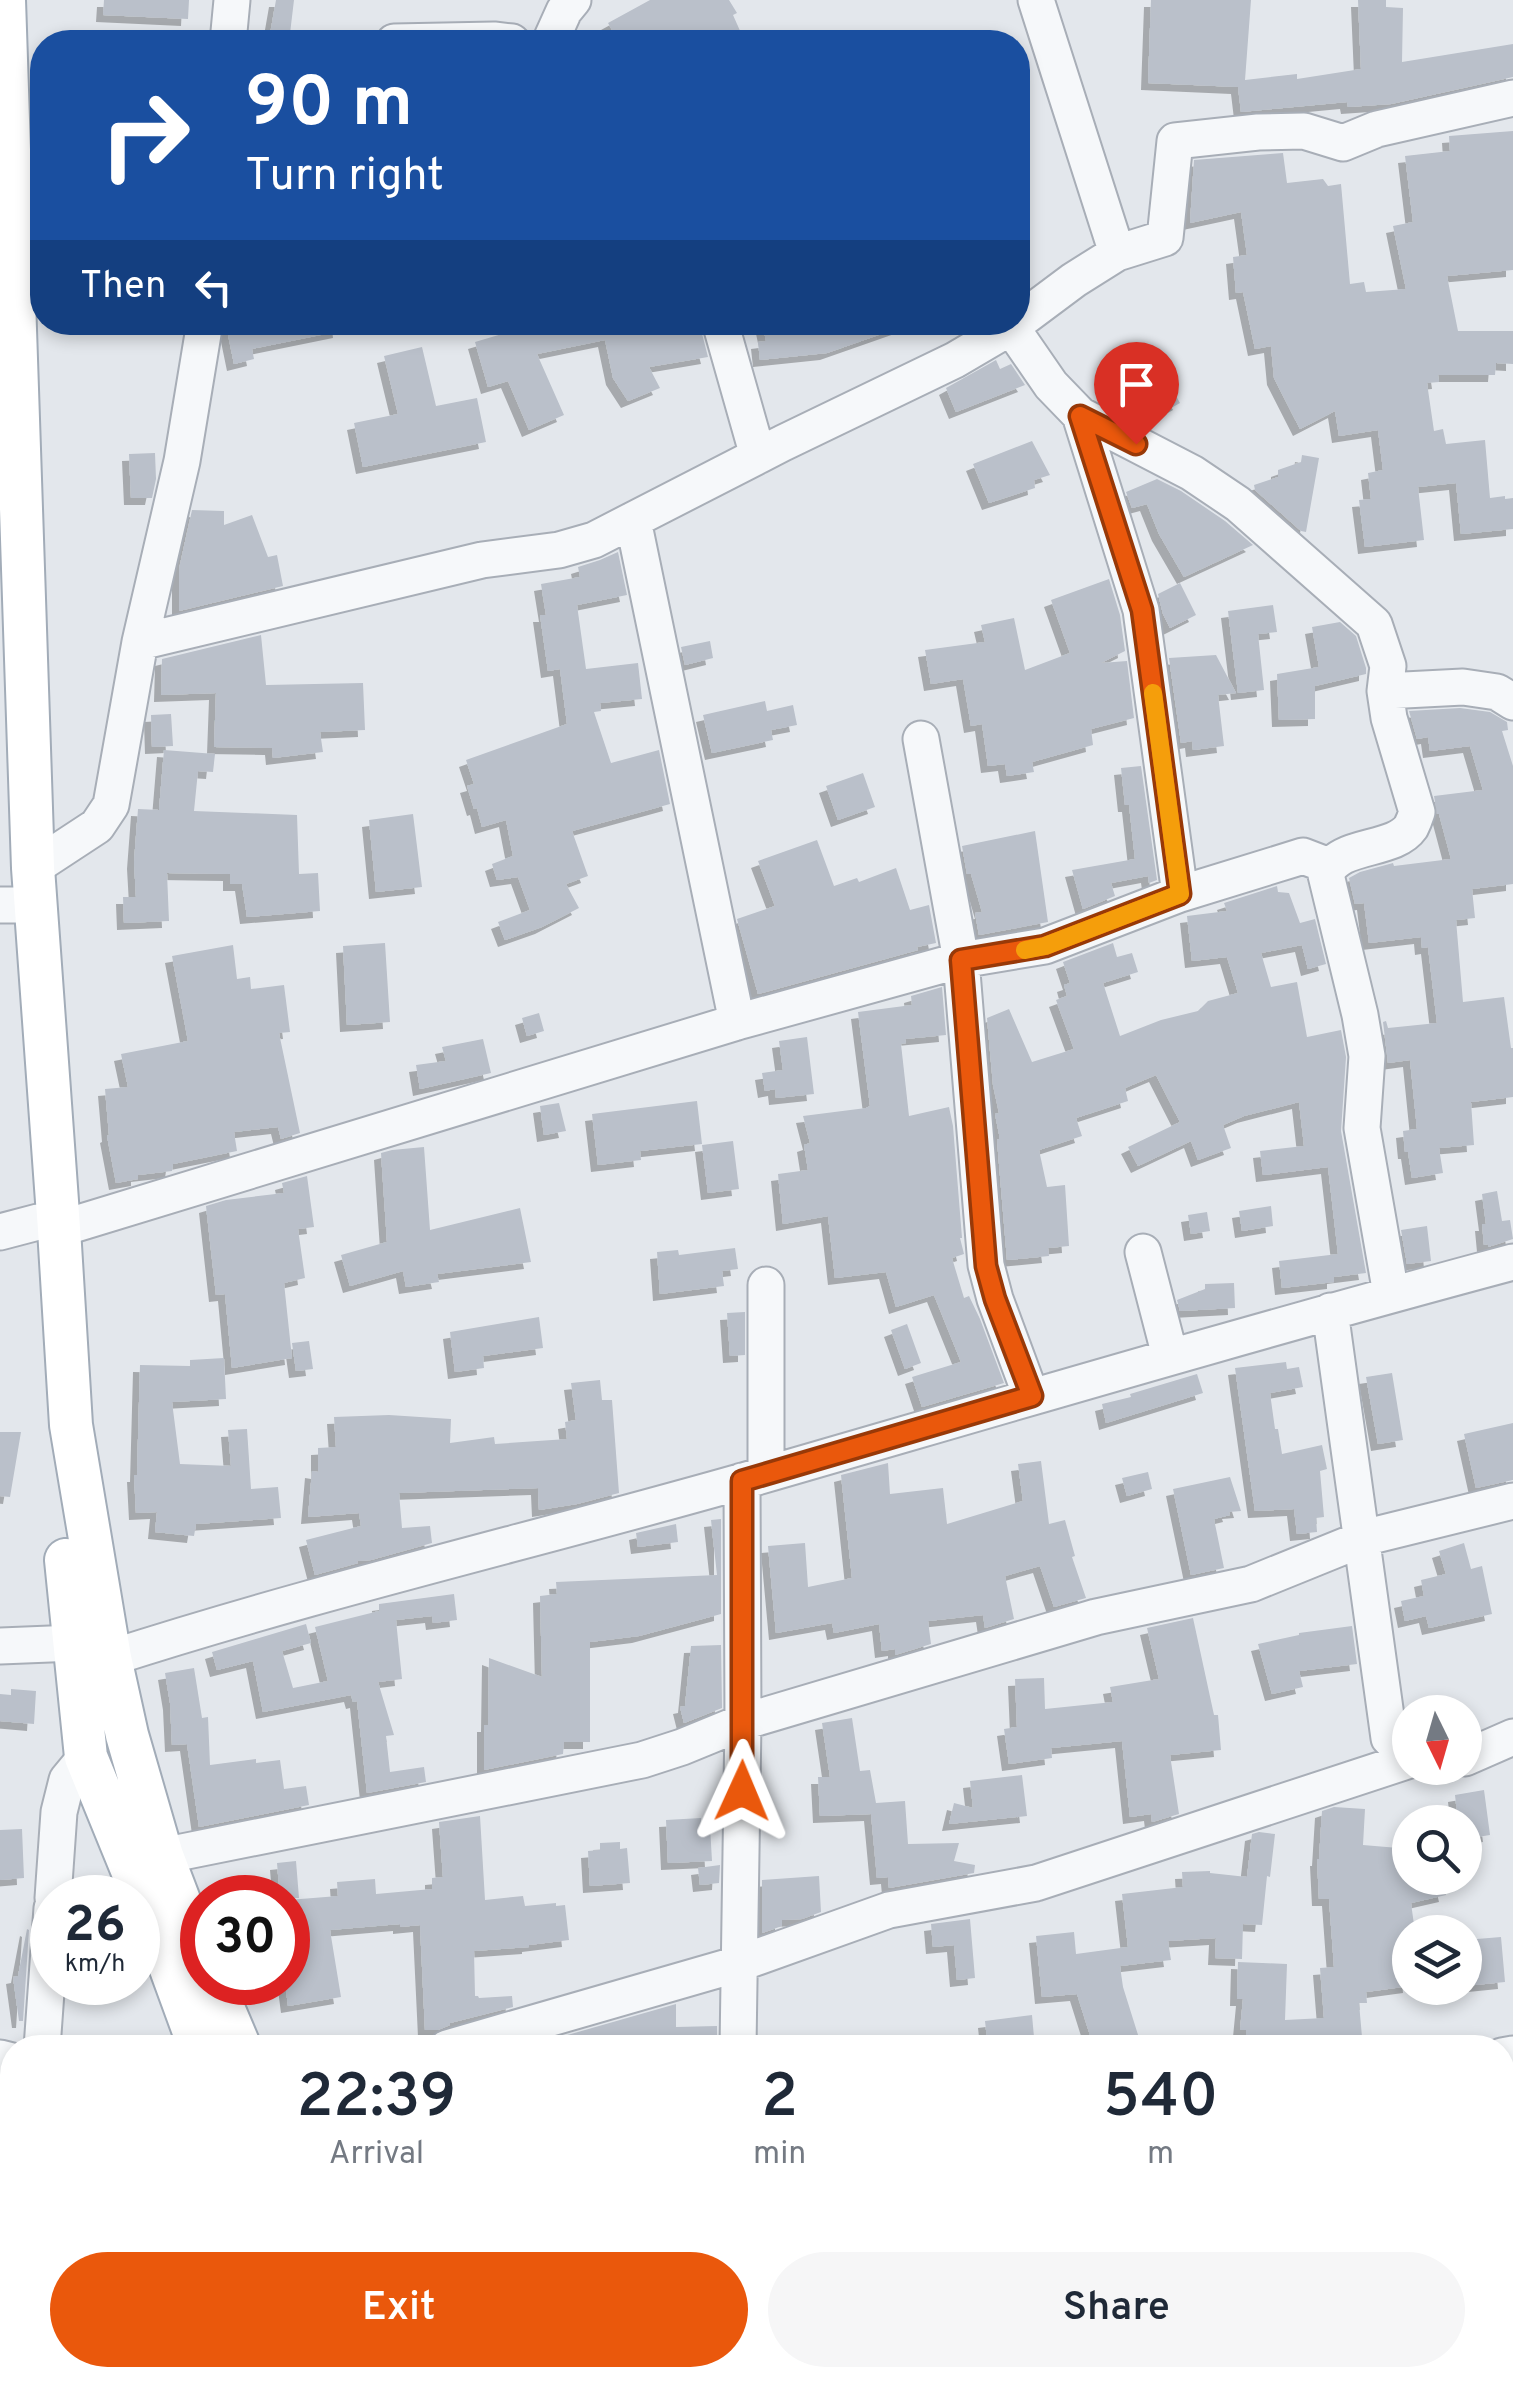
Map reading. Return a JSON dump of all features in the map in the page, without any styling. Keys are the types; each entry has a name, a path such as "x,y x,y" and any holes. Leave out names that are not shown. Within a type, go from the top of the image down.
{"main road":[{"path":"4,0 5,410 18,892"},
{"path":"5,410 1,486 32,1228 71,1425 92,1650 86,1757 195,2035"},
{"path":"92,1650 127,1735 162,1856 180,1903"},
{"path":"222,2005 234,2035"}],"street":[{"path":"229,30 232,0"},
{"path":"555,30 572,0"},
{"path":"1037,0 1117,253"},
{"path":"1030,307 1117,253 1165,238 1175,141 1304,131 1342,143 1376,129 1513,98"},
{"path":"18,892 97,826 112,805 140,642 182,461 203,335"},
{"path":"724,335 758,456"},
{"path":"140,642 482,560 560,550 594,540 955,360 987,335"},
{"path":"1003,335 1080,416 1192,472 1238,504 1374,624 1388,666 1385,692 1389,718 1417,812 1412,826 1402,835 1342,857 1329,866 1326,875 1367,1056 1362,1128 1391,1294"},
{"path":"1080,416 1142,610 1180,894"},
{"path":"633,520 737,1022"},
{"path":"1385,692 1462,687 1498,692 1513,702"},
{"path":"921,739 961,960 986,1266 1032,1396"},
{"path":"32,1228 737,1022 961,960 1045,946 1180,894 1303,856 1329,866"},
{"path":"1143,1252 1170,1356"},
{"path":"0,1646 92,1650 200,1629 1513,1262"},
{"path":"738,2035 743,1722 766,1285"},
{"path":"1330,1311 1392,1741"},
{"path":"162,1856 642,1760 743,1722 1096,1618 1250,1584 1367,1537 1513,1501"},
{"path":"1482,1751 1513,1737"},
{"path":"55,1875 67,1780 86,1757"},
{"path":"492,2035 738,1964 890,1910 1036,1883 1392,1766"},
{"path":"43,2035 45,2005"}],"building":[{"path":"104,0 189,0 188,19 103,15"},
{"path":"276,0 294,0 290,30 271,30"},
{"path":"650,0 729,0 737,13 733,15 740,30 612,30 608,23"},
{"path":"1151,0 1251,0 1245,80 1297,74 1297,79 1361,69 1358,0 1386,0 1386,7 1403,8 1402,62 1513,44 1513,77 1391,104 1348,107 1347,102 1241,112 1238,87 1148,83"},
{"path":"1513,131 1513,270 1447,276 1458,331 1513,331 1513,364 1496,363 1495,375 1438,375 1439,382 1427,383 1434,431 1443,429 1446,444 1485,440 1490,498 1513,498 1513,529 1461,534 1456,483 1418,487 1424,540 1365,547 1359,500 1371,499 1368,473 1383,470 1378,430 1339,436 1335,411 1300,429 1274,378 1271,346 1255,349 1243,292 1236,293 1233,257 1247,255 1241,212 1190,223 1194,160 1283,153 1287,183 1323,179 1328,186 1341,184 1350,284 1364,282 1366,292 1406,289 1393,226 1413,222 1405,156 1450,151 1449,136"},
{"path":"228,335 320,335 252,349 254,359 234,364"},
{"path":"499,335 702,335 708,357 649,367 660,388 628,401 613,378 605,340 537,354 564,415 529,430 508,381 488,387 475,342"},
{"path":"765,335 878,335 827,353 760,360 758,342 766,341"},
{"path":"422,347 436,406 477,398 486,442 363,467 354,423 398,414 384,356"},
{"path":"996,360 1000,369 1011,364 1025,385 956,412 946,388"},
{"path":"1160,368 1180,403 1143,424 1108,406 1134,396 1128,386"},
{"path":"1032,441 1050,475 1034,480 1035,488 989,503 973,464"},
{"path":"155,453 152,498 131,498 129,454"},
{"path":"1302,455 1319,458 1306,532 1255,490 1254,485 1278,477 1278,470 1301,462"},
{"path":"1157,479 1225,521 1253,545 1184,577 1147,504 1132,508 1126,492"},
{"path":"192,510 224,511 224,525 252,515 268,557 277,555 283,586 179,611 179,569"},
{"path":"618,552 627,595 577,605 586,669 638,663 642,699 600,703 601,711 594,712 611,763 659,750 670,804 572,831 588,876 566,884 579,908 505,940 498,922 530,910 518,877 497,880 492,864 513,856 506,820 482,827 467,786 474,784 466,760 567,724 560,669 548,671 540,615 546,615 541,584 580,577 578,567"},
{"path":"1109,579 1125,651 1101,663 1127,661 1134,718 1091,729 1093,745 1032,762 1034,772 1007,776 1005,764 988,766 982,724 971,726 963,679 931,684 925,650 985,642 981,625 1014,618 1025,670 1070,653 1051,600"},
{"path":"1180,583 1196,615 1170,628 1158,594"},
{"path":"1273,605 1277,632 1258,634 1264,690 1238,693 1228,611"},
{"path":"1340,622 1356,636 1366,674 1315,686 1315,719 1279,720 1277,674 1319,667 1312,627"},
{"path":"261,635 266,685 363,683 365,730 320,732 323,752 273,758 272,748 214,747 216,693 161,695 162,659"},
{"path":"710,641 713,658 685,665 681,647"},
{"path":"1216,655 1236,693 1218,695 1224,746 1193,750 1192,741 1181,743 1169,658"},
{"path":"765,701 767,711 793,705 797,725 771,730 773,740 712,753 703,715"},
{"path":"1460,708 1490,712 1507,722 1508,730 1502,731 1513,766 1513,884 1472,889 1475,918 1456,920 1463,1002 1504,997 1513,1048 1513,1097 1471,1102 1474,1145 1439,1148 1443,1173 1412,1178 1403,1131 1417,1129 1410,1060 1388,1063 1383,1022 1388,1028 1437,1023 1428,947 1422,948 1421,937 1369,943 1364,903 1355,904 1349,878 1393,863 1394,866 1451,859 1434,796 1483,790 1470,746 1430,751 1428,737 1417,739 1409,711"},
{"path":"171,714 173,746 152,747 151,715"},
{"path":"164,750 215,754 213,772 198,771 194,811 297,815 299,874 318,873 320,911 247,917 242,884 230,884 230,874 167,873 169,921 124,923 123,897 136,897 138,809 159,810"},
{"path":"1141,766 1157,880 1149,883 1148,876 1111,883 1115,896 1083,909 1072,870 1135,859 1121,768"},
{"path":"863,773 875,807 838,820 826,786"},
{"path":"413,814 422,887 376,892 369,820"},
{"path":"1035,831 1048,922 979,935 975,913 982,912 971,874 967,874 962,846"},
{"path":"817,840 834,886 857,878 859,882 896,868 910,910 929,905 936,943 758,994 737,919 775,906 758,861"},
{"path":"1277,886 1278,892 1289,893 1300,923 1315,919 1326,964 1308,969 1302,945 1261,953 1271,987 1297,982 1307,1037 1341,1030 1346,1057 1341,1131 1366,1273 1334,1277 1334,1282 1282,1288 1279,1261 1338,1254 1328,1167 1263,1175 1260,1151 1304,1146 1299,1102 1223,1125 1231,1148 1198,1160 1191,1141 1138,1166 1128,1147 1180,1122 1156,1075 1125,1088 1128,1101 1076,1118 1082,1136 1039,1150 1047,1187 1065,1185 1069,1246 1048,1248 1049,1256 1007,1260 995,1114 999,1113 987,1018 1009,1009 1032,1062 1074,1049 1056,1000 1067,996 1064,985 1070,983 1063,962 1113,943 1117,957 1132,953 1138,972 1103,983 1120,1036 1198,1011 1208,1001 1238,993 1227,957 1192,961 1187,916 1227,911 1224,903"},
{"path":"385,943 390,1022 347,1025 343,946"},
{"path":"233,945 237,979 250,977 251,989 284,985 290,1032 279,1033 300,1133 281,1139 278,1127 234,1132 237,1151 173,1164 172,1171 138,1175 138,1179 116,1183 107,1136 105,1089 128,1087 121,1054 188,1041 172,956"},
{"path":"942,987 946,1035 905,1039 906,1043 901,1044 909,1116 949,1107 964,1254 952,1258 964,1298 969,1296 980,1319 1004,1383 922,1407 912,1377 961,1362 934,1295 896,1307 886,1272 835,1278 828,1216 783,1224 778,1174 808,1170 804,1145 810,1143 803,1116 870,1106 858,1012 912,1005 911,996"},
{"path":"539,1013 544,1031 527,1036 522,1018"},
{"path":"807,1037 814,1094 776,1098 775,1089 765,1091 762,1073 783,1070 779,1041"},
{"path":"483,1039 491,1073 420,1089 416,1065 446,1061 442,1047"},
{"path":"697,1101 702,1144 640,1151 641,1160 598,1165 592,1114"},
{"path":"559,1103 566,1131 544,1135 540,1106"},
{"path":"733,1141 739,1189 708,1193 702,1145"},
{"path":"424,1147 430,1230 520,1208 531,1262 437,1274 439,1282 406,1287 403,1271 350,1286 341,1255 387,1242 381,1153"},
{"path":"307,1176 314,1227 298,1229 305,1278 284,1283 292,1358 232,1368 225,1294 216,1295 206,1206 284,1193 282,1183"},
{"path":"1497,1191 1502,1221 1510,1220 1513,1239 1488,1247 1484,1245 1482,1194"},
{"path":"1271,1206 1273,1226 1242,1231 1239,1211"},
{"path":"1207,1212 1210,1231 1191,1234 1188,1215"},
{"path":"1427,1226 1431,1261 1407,1264 1401,1230"},
{"path":"735,1248 738,1269 722,1271 724,1286 660,1294 657,1252 678,1250 679,1255"},
{"path":"1234,1283 1235,1308 1180,1311 1177,1300 1205,1289 1205,1284"},
{"path":"745,1312 745,1355 730,1356 727,1313"},
{"path":"539,1317 543,1348 483,1356 484,1368 455,1372 450,1332"},
{"path":"907,1324 921,1363 905,1369 891,1330"},
{"path":"309,1341 313,1369 296,1371 292,1343"},
{"path":"224,1358 226,1399 172,1402 180,1464 231,1466 228,1430 247,1429 251,1489 278,1487 281,1518 196,1524 194,1536 155,1532 157,1512 136,1513 134,1475 140,1365 190,1366 190,1360"},
{"path":"1286,1362 1287,1369 1299,1367 1303,1387 1270,1393 1275,1429 1282,1454 1322,1445 1327,1469 1320,1471 1324,1517 1316,1518 1317,1532 1297,1534 1294,1509 1255,1511 1235,1368"},
{"path":"1392,1373 1403,1440 1378,1444 1366,1377"},
{"path":"1197,1374 1203,1393 1106,1423 1102,1404"},
{"path":"600,1380 602,1400 612,1400 619,1493 539,1510 538,1488 399,1493 402,1528 430,1526 432,1543 315,1575 306,1540 361,1526 359,1513 308,1517 312,1471 318,1472 318,1448 336,1447 334,1417 451,1419 450,1443 494,1437 495,1444 567,1439 565,1422 576,1420 571,1383"},
{"path":"1513,1423 1513,1480 1476,1488 1464,1434"},
{"path":"0,1432 21,1432 10,1497 0,1496"},
{"path":"1041,1461 1049,1524 1065,1520 1086,1598 1054,1607 1040,1566 1005,1576 1014,1619 985,1628 983,1615 928,1621 931,1644 895,1655 895,1649 882,1651 879,1624 834,1633 832,1623 776,1633 768,1546 805,1543 808,1587 852,1578 841,1475 888,1463 890,1494 943,1488 947,1524 1023,1501 1018,1464"},
{"path":"1148,1472 1152,1489 1127,1496 1122,1478"},
{"path":"1230,1477 1241,1511 1214,1519 1224,1568 1191,1575 1173,1489"},
{"path":"721,1519 721,1614 639,1636 590,1642 590,1742 564,1742 563,1754 484,1770 489,1658 542,1677 540,1596 557,1594 556,1582 717,1575 711,1520"},
{"path":"676,1524 678,1542 638,1547 636,1533"},
{"path":"1464,1543 1471,1569 1482,1566 1492,1614 1429,1628 1426,1616 1405,1621 1401,1601 1424,1596 1421,1580 1446,1574 1439,1551"},
{"path":"454,1594 457,1620 433,1623 432,1616 396,1620 402,1679 378,1682 394,1735 386,1736 390,1772 424,1767 426,1782 367,1793 357,1701 353,1702 351,1695 263,1712 253,1661 217,1670 212,1652 306,1624 311,1643 282,1651 293,1688 328,1681 315,1627 379,1611 379,1604"},
{"path":"1193,1618 1214,1715 1218,1715 1221,1750 1170,1755 1179,1814 1152,1822 1151,1814 1130,1817 1122,1741 1051,1748 1052,1758 1009,1764 1004,1729 1017,1727 1015,1679 1044,1678 1045,1709 1113,1702 1110,1687 1159,1679 1147,1628"},
{"path":"1352,1626 1357,1664 1299,1671 1303,1687 1272,1694 1258,1644 1299,1633"},
{"path":"721,1645 722,1708 684,1723 680,1707 685,1706 691,1646"},
{"path":"194,1668 202,1718 208,1717 210,1765 280,1760 284,1789 306,1786 309,1805 199,1827 187,1744 172,1745 165,1673"},
{"path":"11,1689 36,1691 34,1724 0,1721 0,1694 11,1695"},
{"path":"852,1718 860,1771 870,1770 876,1803 905,1801 908,1844 959,1843 954,1861 975,1865 974,1873 889,1888 888,1877 877,1878 871,1814 820,1816 818,1777 830,1777 822,1723"},
{"path":"1022,1775 1027,1816 949,1824 954,1803 973,1808 970,1781"},
{"path":"1484,1790 1490,1835 1482,1836 1482,1805 1456,1805 1455,1795"},
{"path":"1334,1807 1365,1809 1363,1845 1392,1847 1392,1895 1446,1895 1411,1903 1413,1915 1392,1915 1392,1988 1366,1992 1367,2003 1359,2003 1362,2035 1246,2035 1246,2030 1240,2030 1243,1999 1237,1999 1238,1962 1287,1964 1285,2020 1324,2018 1320,1968 1334,1967 1329,1899 1319,1899 1322,1811"},
{"path":"480,1816 485,1900 523,1896 525,1906 565,1905 569,1940 474,1951 475,1996 512,1996 513,2007 450,2023 438,2030 425,2030 420,1925 330,1930 341,1997 310,2002 310,1898 338,1896 337,1882 375,1879 376,1894 432,1889 432,1878 443,1877 439,1822"},
{"path":"701,1818 701,1826 710,1826 712,1861 668,1863 666,1820"},
{"path":"22,1829 24,1878 0,1880 0,1830"},
{"path":"1252,1834 1275,1834 1262,1925 1243,1924 1242,1959 1215,1958 1216,1938 1168,1941 1171,1960 1120,1966 1138,2035 1090,2035 1077,1994 1042,1997 1036,1936 1074,1932 1076,1954 1128,1947 1122,1894 1183,1887 1182,1872 1210,1871 1247,1877"},
{"path":"620,1842 620,1849 627,1848 630,1883 590,1886 588,1851 600,1850 600,1843"},
{"path":"296,1861 297,1875 278,1875 277,1863"},
{"path":"720,1865 719,1883 700,1885 698,1868"},
{"path":"819,1876 821,1912 802,1919 782,1920 782,1926 762,1933 762,1880"},
{"path":"970,1919 975,1978 957,1980 954,1945 933,1947 931,1924"},
{"path":"27,1929 23,2021 19,2021 13,1977 18,1976"},
{"path":"1501,1937 1505,1982 1482,1984 1482,1939"},
{"path":"676,2004 676,2027 717,2026 717,2035 568,2035"},
{"path":"1032,2015 1034,2035 987,2035 985,2021"}],"slow traffic":[{"path":"1025,950 1045,946 1180,894 1153,693"}],"route":[{"path":"742,1791 742,1481 1032,1396 986,1266 961,960 1045,946 1180,894 1142,610 1080,416 1136,444"}]}
